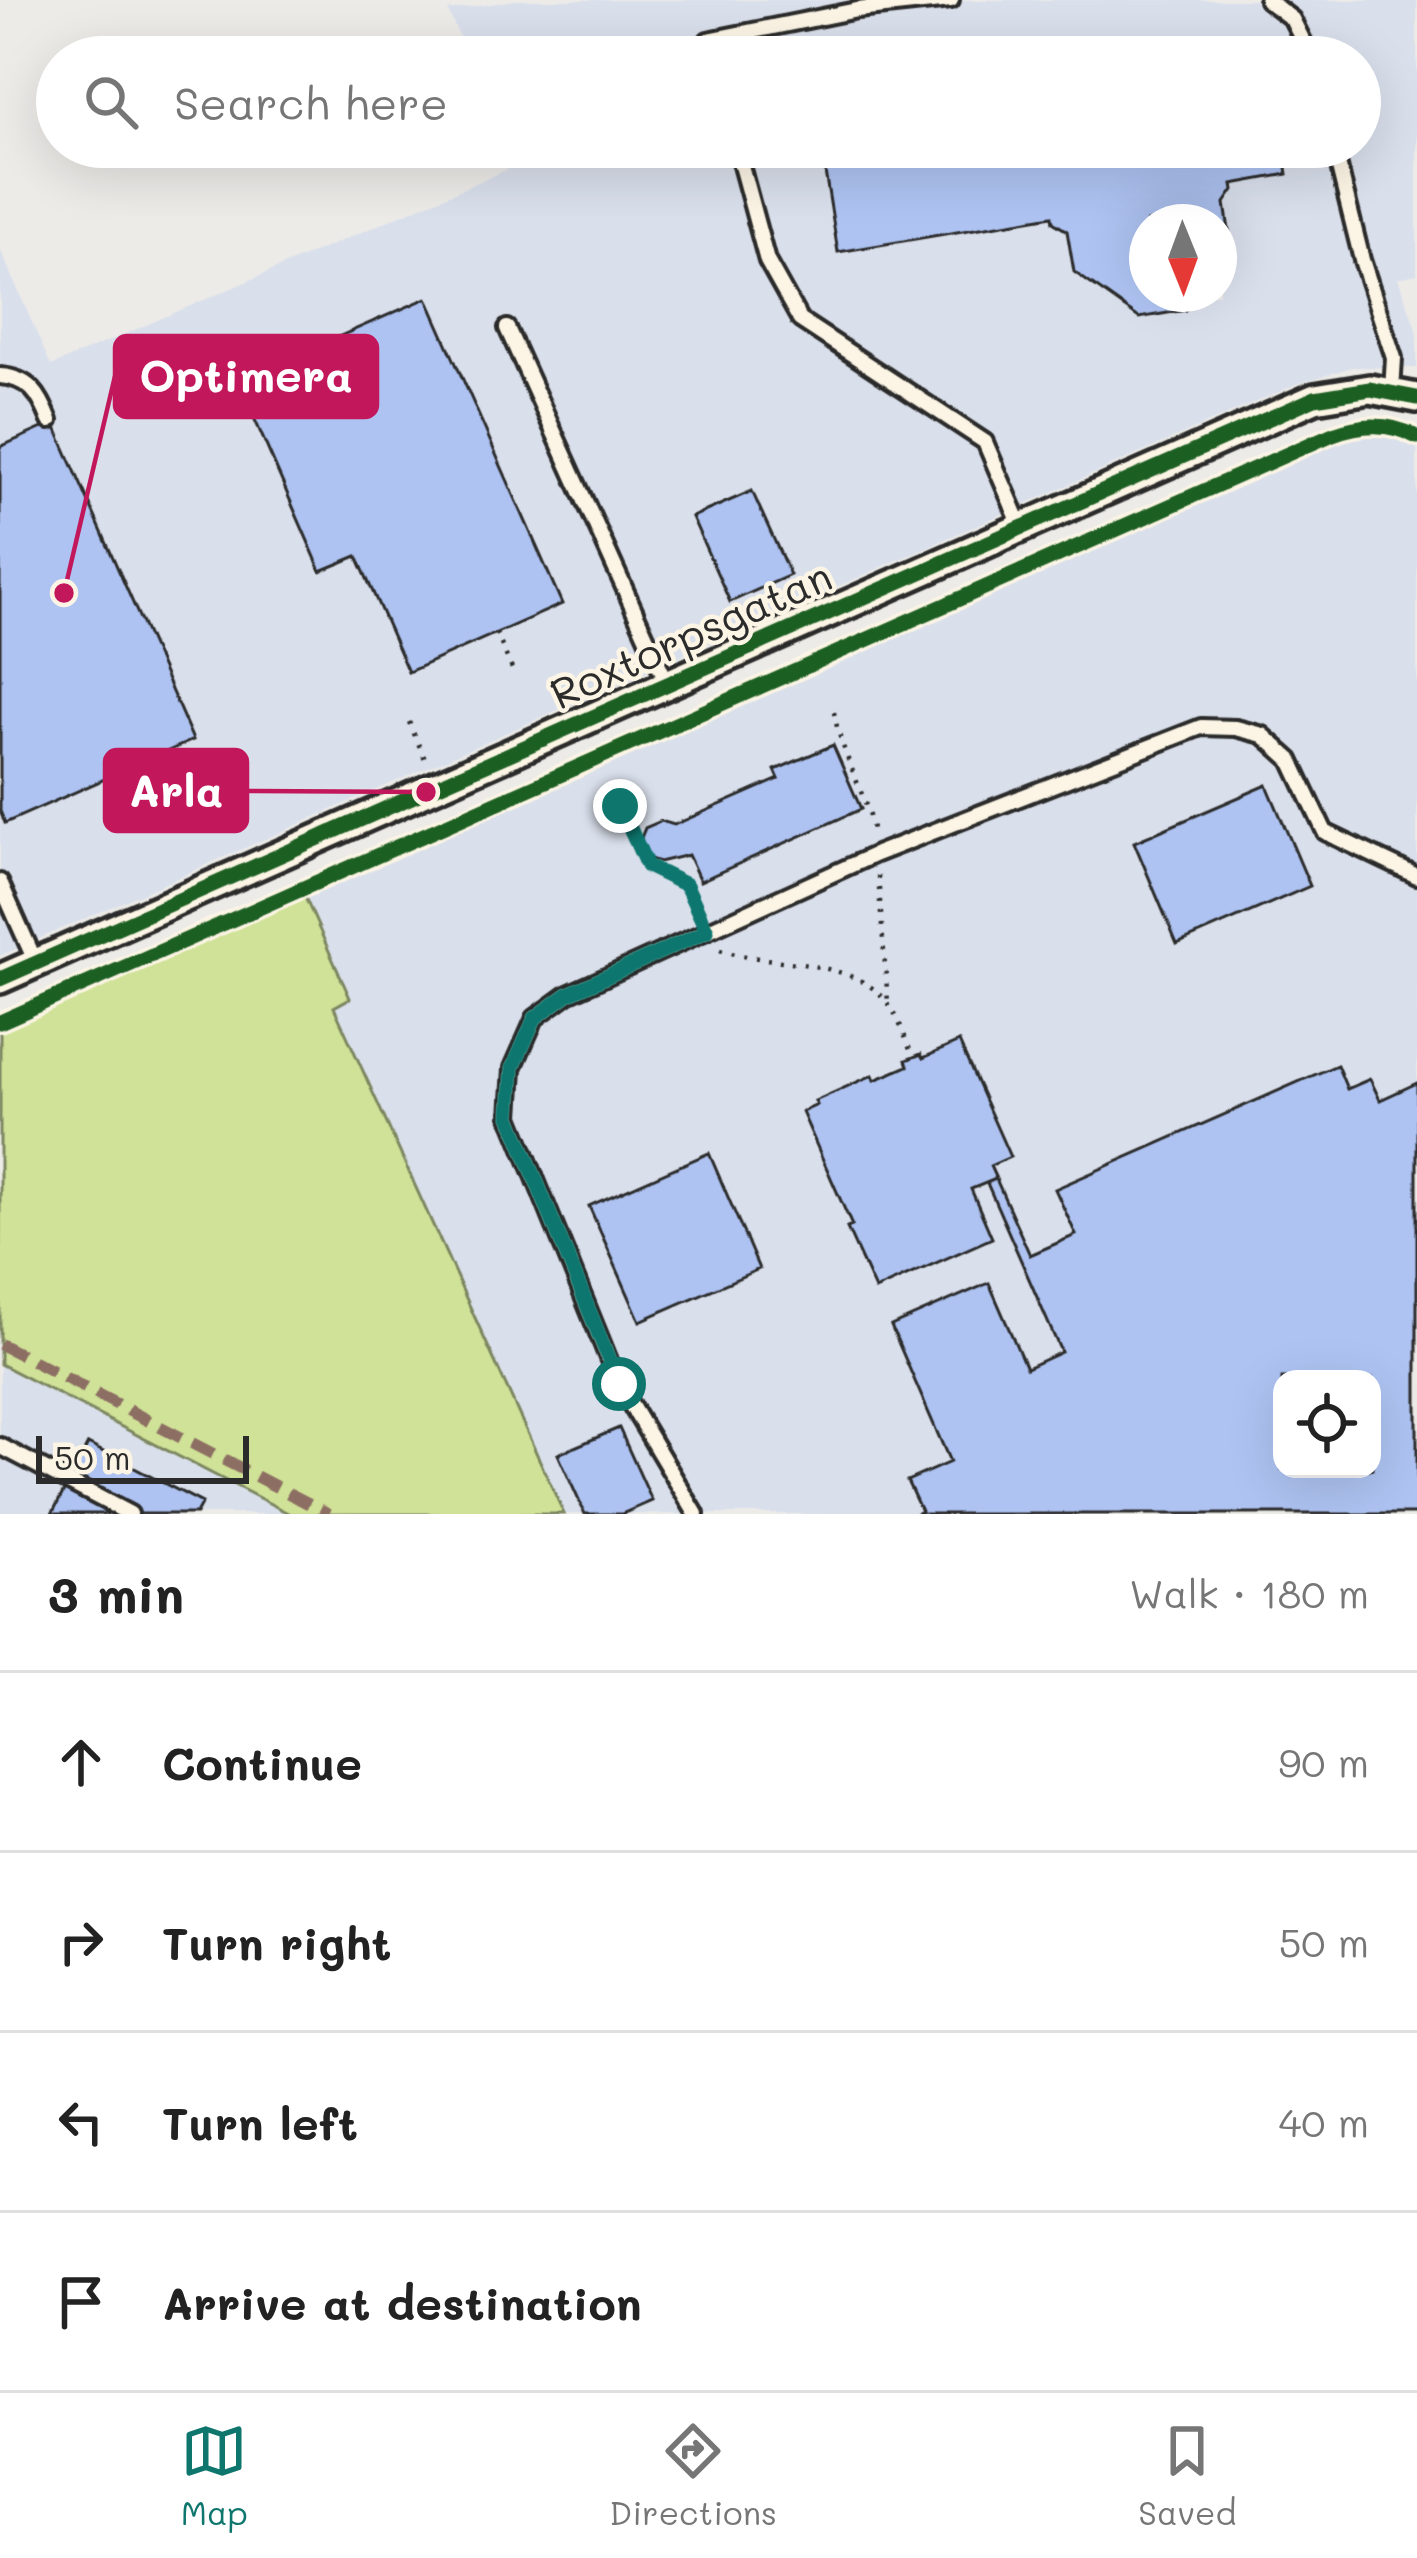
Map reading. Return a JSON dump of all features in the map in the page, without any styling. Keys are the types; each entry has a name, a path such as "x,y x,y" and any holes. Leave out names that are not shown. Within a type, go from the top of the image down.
{"street":[{"name":"Roxtorpsgatan","path":"0,979 1315,398 1370,388 1404,395"}],"lane":[{"path":"728,36 857,10 951,0"},
{"path":"1267,0 1292,20 1300,36"},
{"path":"742,168 767,261 800,320 985,442 1022,528"},
{"path":"1339,168 1404,395"},
{"path":"507,328 668,685"},
{"path":"0,376 26,382 40,395 50,421"},
{"path":"696,1514 619,1384 510,1116 513,1068 535,1018 568,994 876,854 1201,727 1263,735 1291,760 1325,832 1417,876"},
{"path":"0,882 36,963"},
{"path":"0,1446 130,1514"}],"path":[{"path":"496,633 515,676"},
{"path":"409,722 427,764"},
{"path":"620,806 647,866 686,885 717,949 820,965 855,980 888,1002 913,1058"}],"shaded area":[{"path":"515,0 1417,0 1417,274 1398,278 1417,331 1417,368 1352,367 1297,384 0,956 0,249 51,366 510,168 1381,168 1381,36 459,36 448,11"},
{"path":"1376,430 1401,436 1417,449 1417,1514 564,1514 334,1006 349,999 304,895 1356,432"},
{"path":"0,1364 290,1514 0,1514"}],"green space":[{"path":"304,895 350,998 334,1007 564,1514 290,1514 0,1364 0,1030"}],"building":[{"path":"824,168 1287,168 1288,174 1233,184 1225,204 1129,204 1129,311 1074,272 1067,231 1052,216 838,252"},
{"path":"427,298 562,604 408,672 357,556 321,571 238,381"},
{"path":"1131,312 1174,312 1139,318"},
{"path":"54,423 193,740 5,823 0,811 0,447"},
{"path":"752,491 790,575 730,602 692,517"},
{"path":"833,745 861,809 700,881 688,855 659,862 647,858 640,840 645,828 661,821 674,825 779,779 775,770"},
{"path":"1267,785 1310,886 1177,944 1134,842"},
{"path":"959,1042 1010,1157 990,1166 996,1179 971,1189 992,1238 875,1290 802,1112 817,1105 815,1101 873,1075 875,1080 908,1066 906,1060"},
{"path":"1337,1065 1347,1089 1370,1079 1380,1100 1417,1083 1417,1514 915,1514 921,1511 907,1481 950,1462 891,1326 989,1283 1026,1368 1061,1352 987,1183 996,1179 1030,1255 1076,1235 1055,1189"},
{"path":"709,1153 759,1269 640,1321 589,1206"},
{"path":"619,1428 652,1501 622,1514 585,1514 558,1454"},
{"path":"88,1444 202,1503 196,1514 52,1514"}],"marked path":[{"path":"0,1344 329,1514"}],"cycle path":[{"path":"0,979 1315,398 1370,389 1417,398"},
{"path":"0,1022 1333,434 1375,426 1417,437"}],"place":[{"name":"Optimera","path":"64,593"},
{"name":"Arla","path":"426,792"}],"route":[{"path":"619,1384 510,1116 513,1068 535,1018 568,994 707,931 686,885 647,866 620,806"}]}
